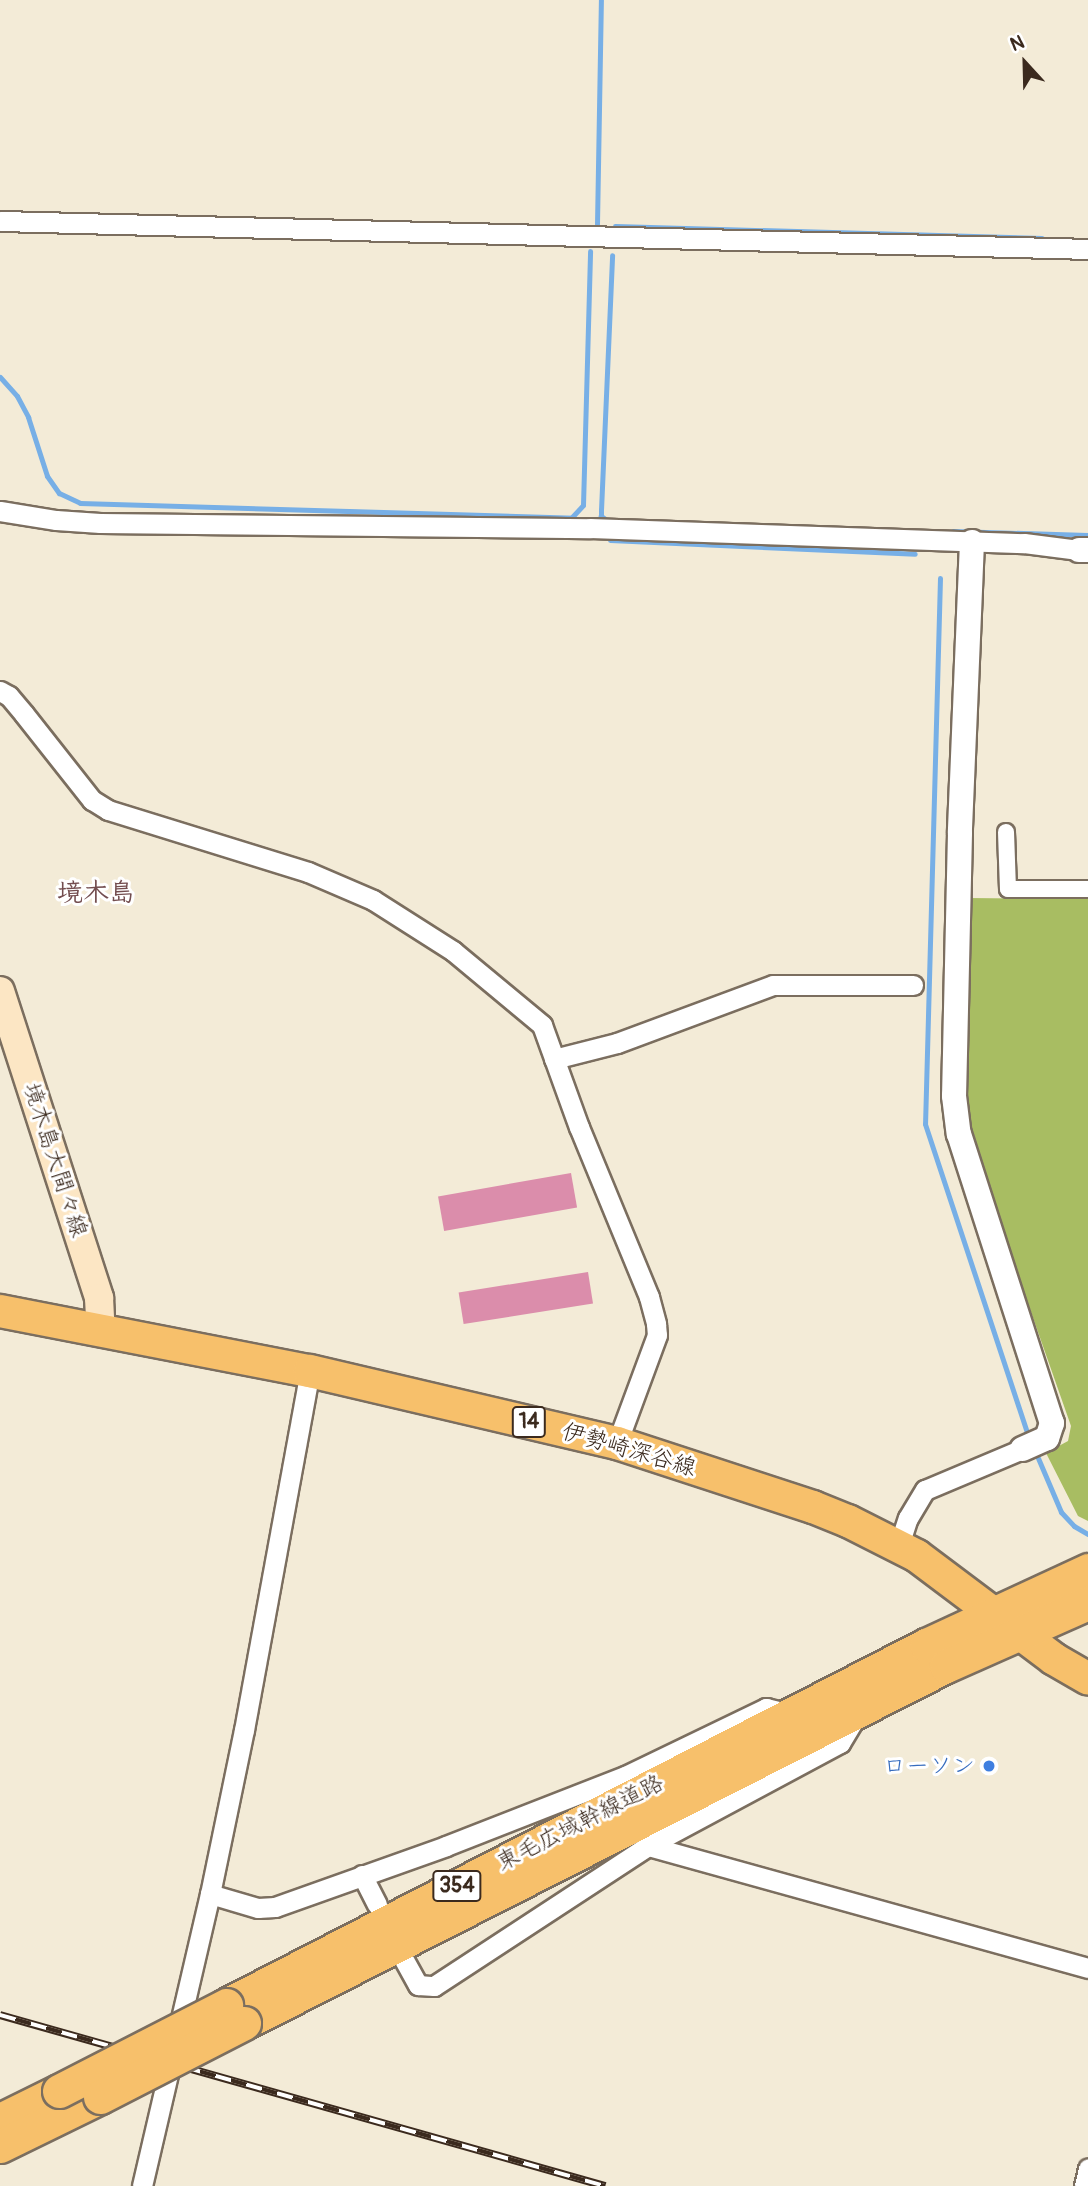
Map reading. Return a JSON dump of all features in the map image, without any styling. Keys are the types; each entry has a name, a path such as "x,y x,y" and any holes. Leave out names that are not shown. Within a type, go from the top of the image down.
{"highway":[{"name":"東毛広域幹線道路","path":"0,2146 100,2097 235,2014 792,1714 994,1612 1088,1570"},
{"name":"東毛広域幹線道路","path":"0,2120 59,2091 235,2014 544,1868 858,1713 946,1666 1088,1603"}],"main road":[{"name":"境木島大間々線","path":"0,991 99,1298 101,1331"},
{"name":"伊勢崎深谷線","path":"0,1311 310,1371 617,1443 813,1507 899,1545 939,1570 1019,1633 1088,1679"}],"street":[{"path":"0,221 1088,249"},
{"path":"0,511 56,520 100,523 590,528 1024,543 1084,550"},
{"path":"899,1545 908,1518 926,1490 1047,1438 1052,1423 995,1252 956,1115 960,832 971,542"},
{"path":"0,691 9,696 92,800 108,810 308,872 373,900 453,951 542,1025 579,1127 649,1297 656,1324 657,1335 617,1443"},
{"path":"1006,832 1008,888 1088,890"},
{"path":"554,1059 617,1043 773,985 913,985"},
{"path":"142,2186 210,1894 244,1730 310,1371"},
{"path":"210,1894 267,1909 511,1821 625,1776 766,1708 792,1714"},
{"path":"403,1958 418,1985 434,1986 648,1846 840,1743 858,1713"},
{"path":"648,1846 1088,1968"},
{"path":"362,1875 377,1904"},
{"path":"1084,2186 1088,2168"}],"green space":[{"path":"967,898 1088,899 1088,1521 1078,1516 1046,1453 1068,1441 1071,1426 1005,1238 968,1115"}],"building":[{"path":"571,1173 577,1207 444,1231 438,1196"},
{"path":"588,1272 593,1304 464,1324 459,1292"}],"waterway":[{"path":"597,224 601,0"},
{"path":"615,226 1042,238"},
{"path":"572,517 583,505 590,251"},
{"path":"608,521 601,516 601,510 612,255"},
{"path":"0,377 17,396 28,417 47,476 59,493 80,503 574,518"},
{"path":"953,531 1088,535"},
{"path":"610,540 915,554"},
{"path":"940,578 925,1124 1027,1432"},
{"path":"1038,1458 1061,1512 1074,1526 1088,1534"}],"railway":[{"path":"0,2015 605,2186"}],"place":[{"name":"ローソン","path":"989,1766"}],"district":[{"name":"境木島","path":"96,894"}]}
